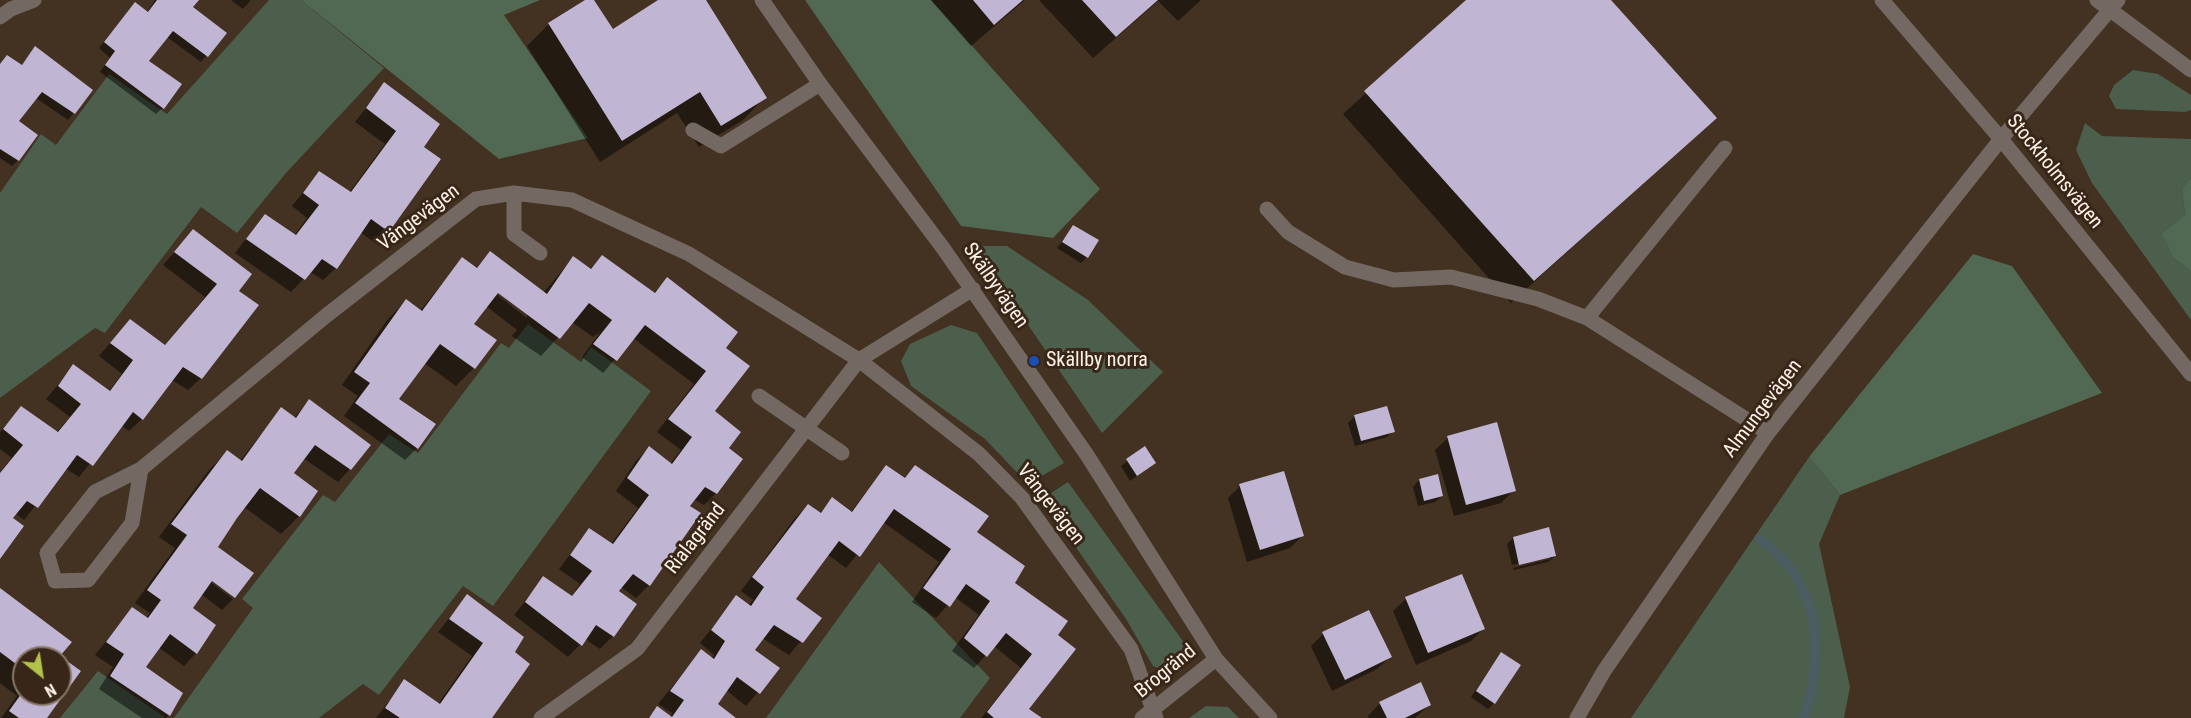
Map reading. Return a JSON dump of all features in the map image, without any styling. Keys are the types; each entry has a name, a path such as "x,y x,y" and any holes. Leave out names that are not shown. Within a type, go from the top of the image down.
{"street":[{"path":"0,17 10,9 34,0"},
{"name":"Skälbyvägen","path":"762,0 820,84 973,290 1087,455 1216,659 1270,718"},
{"name":"Stockholmsvägen","path":"1882,0 2001,139 2191,374"},
{"path":"2097,0 2115,4 2191,70"},
{"name":"Almungevägen","path":"1577,718 1604,671 1768,433 2001,139 2115,4"},
{"path":"693,130 721,146 820,84"},
{"path":"1587,318 1725,148"},
{"path":"514,193 514,234 540,253"},
{"name":"Vängevägen","path":"141,469 132,523 88,580 55,581 47,554 95,492 141,469 287,347 476,199 514,193 572,200 689,254 858,360 980,454 1022,498 1131,649 1150,716"},
{"path":"1267,209 1288,232 1345,267 1394,280 1451,277 1538,298 1587,318 1768,433"},
{"path":"858,360 973,290"},
{"name":"Rialagränd","path":"541,718 637,649 858,360"},
{"path":"759,396 842,453"},
{"name":"Brogränd","path":"1150,716 1216,659"}],"green space":[{"path":"269,0 301,0 384,68 286,173 237,233 201,207 105,333 95,328 0,398 0,193 41,134 56,145 109,74 167,114"},
{"path":"301,0 540,0 504,15 588,138 499,159"},
{"path":"805,0 931,0 1100,189 1053,238 961,226"},
{"path":"2133,70 2158,74 2191,95 2191,110 2185,112 2116,109 2109,96 2114,85"},
{"path":"2085,123 2102,136 2191,139 2191,178 2182,188 2185,215 2174,258 2191,272 2191,320 2092,183 2076,150"},
{"path":"2191,178 2191,272 2174,258 2162,234 2185,215 2182,188"},
{"path":"974,246 1007,246 1088,300 1163,372 1102,433"},
{"path":"1973,254 2012,266 2102,393 1840,495 1809,457"},
{"path":"528,324 581,362 591,347 651,391 493,606 463,586 379,695 363,684 319,718 174,718 253,608 242,599 323,495 335,502 389,434 418,453 501,343 509,348"},
{"path":"951,325 977,333 1064,463 1028,484 985,439 911,386 901,361 910,344"},
{"path":"1809,457 1840,495 1819,544 1850,687 1844,718 1631,718"},
{"path":"1068,482 1185,644 1180,662 1167,672 1153,666 1126,619 1042,499"},
{"path":"879,562 990,678 960,718 766,718"},
{"path":"98,671 166,718 60,718"},
{"path":"1206,706 1228,707 1239,718 1189,718"}],"building":[{"path":"157,0 199,0 193,7 227,33 208,57 173,31 149,61 182,84 164,109 105,65 115,51 104,42 135,2 148,12"},
{"path":"585,0 594,0 613,29 658,0 706,0 767,98 721,126 700,92 622,141 548,23"},
{"path":"973,0 1023,0 994,25"},
{"path":"1082,0 1158,0 1116,37"},
{"path":"1466,0 1611,0 1717,118 1534,281 1364,91"},
{"path":"35,46 93,90 75,114 42,92 19,121 38,135 19,161 0,149 0,64 7,55 22,65"},
{"path":"384,82 440,124 424,147 441,159 389,232 371,219 337,269 322,259 305,280 246,239 265,214 296,235 319,205 303,193 319,171 351,192 396,131 366,108"},
{"path":"1073,225 1099,240 1088,258 1062,242"},
{"path":"193,229 252,274 239,291 259,305 202,379 183,367 143,420 133,412 93,466 77,455 38,508 27,501 13,518 24,526 0,559 0,473 23,445 3,429 21,406 58,432 81,404 58,386 73,364 110,391 133,360 110,343 130,319 165,345 217,284 174,252"},
{"path":"490,251 547,294 573,256 591,269 602,255 655,293 667,277 738,332 726,348 750,366 715,411 741,432 729,448 743,459 717,494 705,487 690,506 701,513 650,586 633,574 619,591 637,604 614,637 596,625 582,646 525,602 543,576 572,596 592,571 570,555 589,528 613,544 649,495 627,478 649,446 672,464 692,437 668,419 706,371 645,325 617,361 593,344 612,320 589,303 560,339 498,293 474,324 497,340 475,369 440,344 399,399 436,424 418,449 355,403 370,383 354,372 406,299 422,311 462,257 477,268"},
{"path":"309,399 371,445 351,470 315,445 294,473 318,491 300,517 260,488 237,518 218,547 254,573 235,598 212,581 193,608 216,625 197,654 170,634 146,667 183,693 170,716 110,676 124,654 106,642 132,607 148,618 161,600 147,590 187,535 171,524 227,450 242,461 281,407 296,418"},
{"path":"1387,406 1395,432 1361,441 1354,415"},
{"path":"1497,422 1516,491 1466,505 1447,436"},
{"path":"1145,446 1156,463 1137,476 1126,459"},
{"path":"886,465 905,478 915,465 989,516 977,532 1025,566 1015,583 1068,621 1058,635 1076,649 1029,709 1042,718 994,718 987,712 1032,654 1006,633 987,657 964,638 990,601 966,584 950,607 923,588 951,549 894,509 860,557 839,541 796,599 822,618 803,643 774,625 755,650 780,668 760,694 737,677 718,704 736,718 649,718 657,706 672,717 684,700 670,691 701,649 714,659 725,641 711,630 736,595 751,606 764,587 752,577 808,504 821,513 832,497 852,512"},
{"path":"1284,471 1304,536 1260,550 1239,484"},
{"path":"1438,474 1443,496 1424,501 1419,479"},
{"path":"1549,527 1556,556 1519,565 1513,537"},
{"path":"1462,574 1485,629 1428,653 1405,597"},
{"path":"0,588 72,642 69,646 12,646 12,661 0,652"},
{"path":"467,594 524,637 515,652 530,664 492,718 400,718 385,708 404,679 440,704 483,643 449,619"},
{"path":"1369,610 1392,657 1345,680 1322,632"},
{"path":"1501,652 1521,665 1495,704 1476,691"},
{"path":"72,665 81,671 72,683"},
{"path":"1421,682 1431,705 1405,718 1387,718 1379,702"},
{"path":"13,706 56,706 47,718 19,718 9,711"}],"waterway":[{"path":"1759,538 1786,563 1800,584 1813,621 1816,660 1804,718"}],"place":[{"name":"Skällby norra","path":"1034,361"}]}
